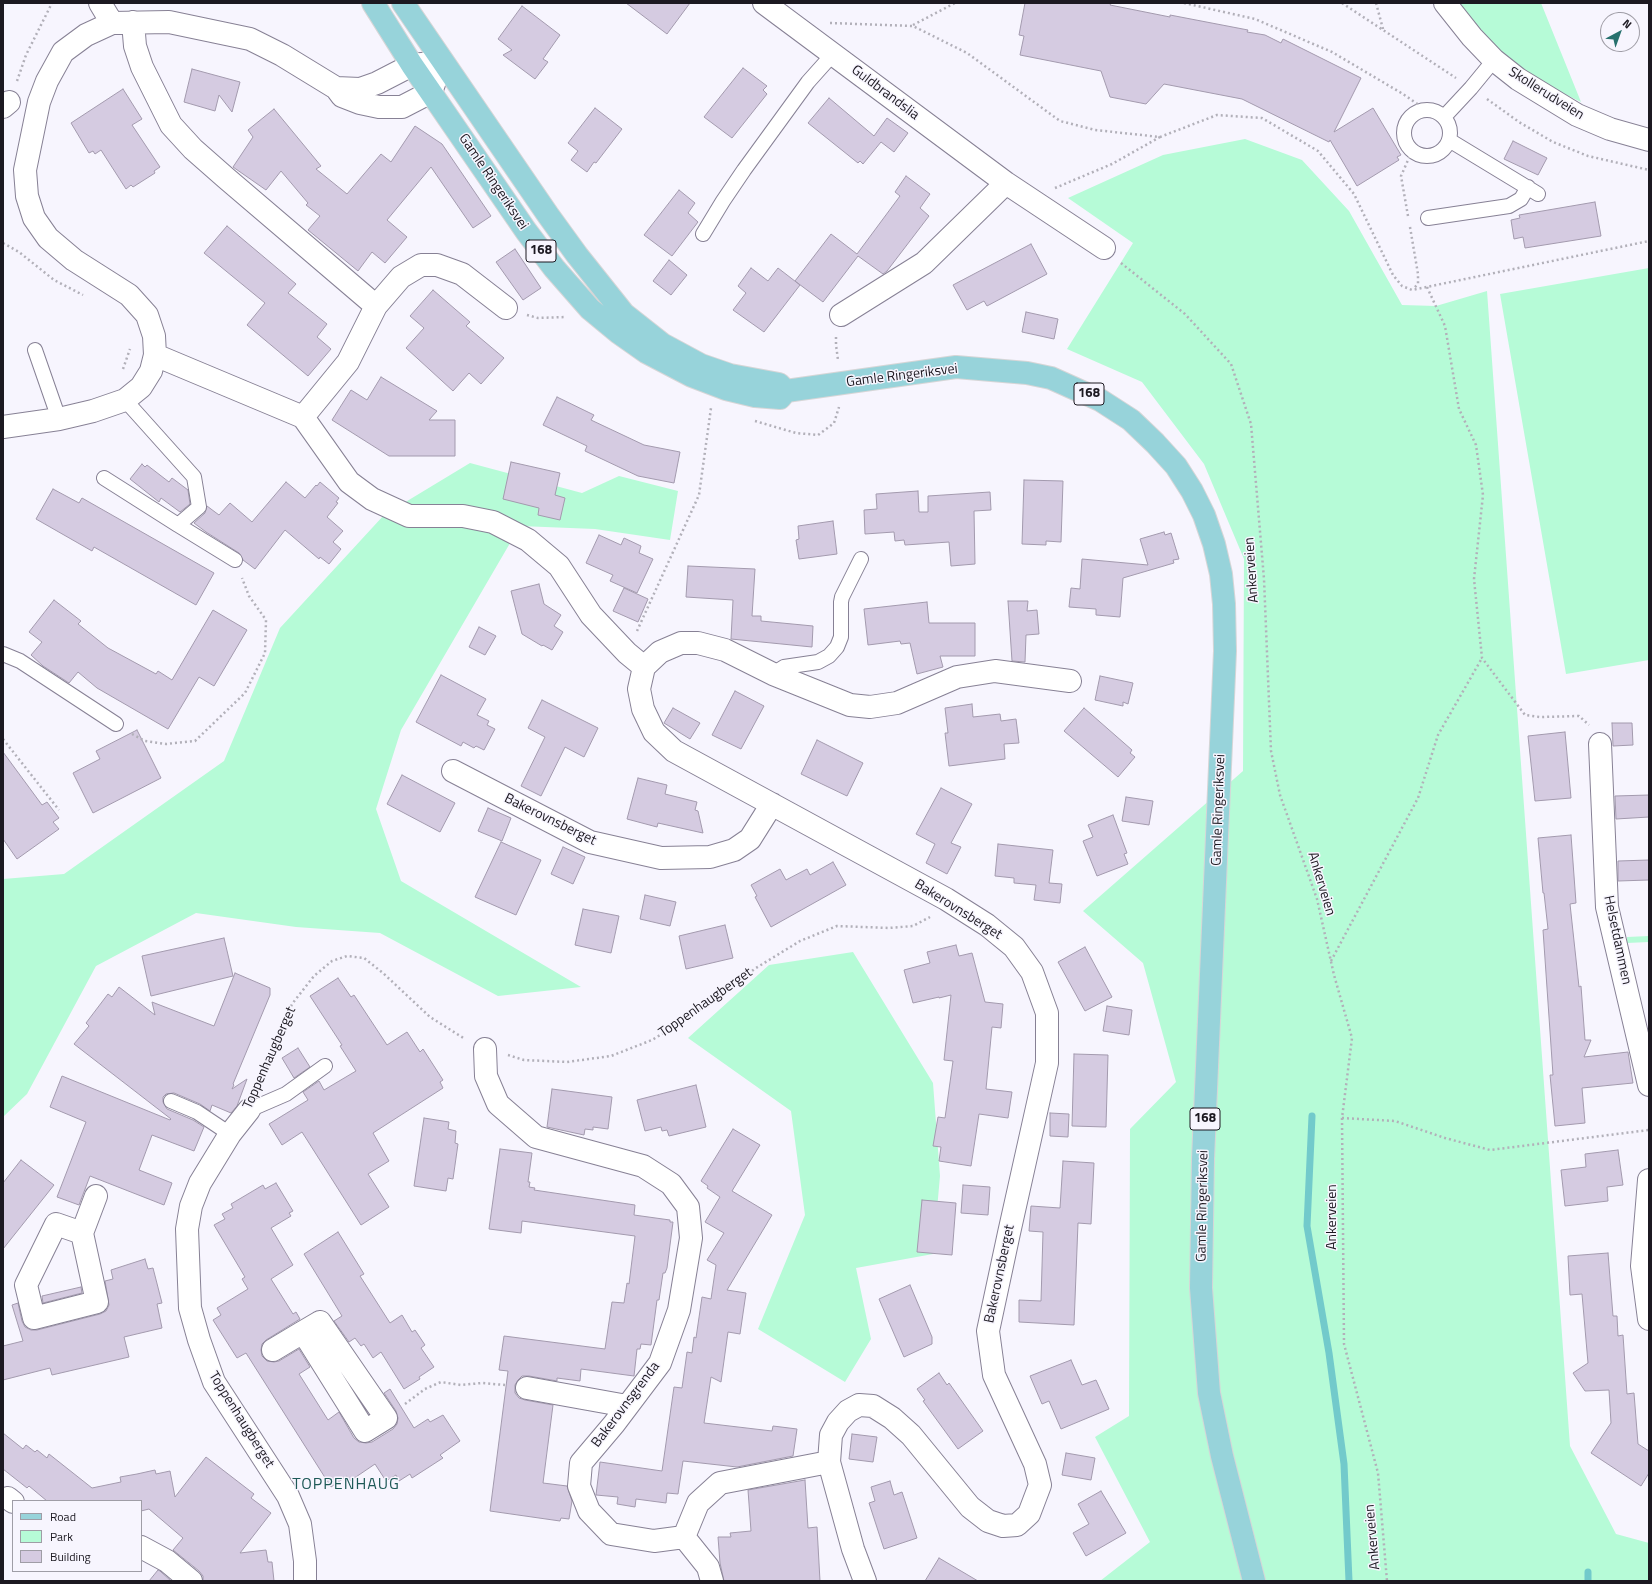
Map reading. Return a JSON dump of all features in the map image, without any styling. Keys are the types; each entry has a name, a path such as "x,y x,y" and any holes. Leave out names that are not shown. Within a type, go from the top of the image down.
{"main road":[{"name":"Gamle Ringeriksvei","path":"373,3 412,65 535,243 569,286 590,309 646,352 685,373 708,383 738,393 780,398 786,391 956,367 1027,373 1051,378 1072,386 1100,400 1131,420 1176,466 1192,491 1204,515 1214,544 1224,604 1225,651 1203,1159 1201,1288 1209,1393 1222,1456 1254,1581"},
{"name":"Gamle Ringeriksvei","path":"403,3 442,62 552,220 613,302 624,314 662,344 701,365 730,375 780,384 786,391"}],"street":[{"path":"100,3 122,22 135,46 142,67 171,125 193,149 376,306"},
{"name":"Guldbrandslia","path":"764,3 1006,184 1104,248"},
{"name":"Skollerudveien","path":"1445,3 1472,37 1494,60 1518,79 1577,115 1610,129 1649,140"},
{"path":"3,427 59,419 93,411 120,401 141,387 151,371 155,355 154,336 147,315 129,295 74,260 48,238 34,218 27,196 24,170 39,102 47,81 63,52 86,35 122,22 169,22 250,40 282,55 336,88 342,96 360,103 379,107 402,107 431,92 442,62 412,65 377,83 360,89 336,88"},
{"path":"841,315 924,263 1006,184"},
{"path":"303,417 348,362 376,306 401,277 421,265 437,265 462,274 506,308"},
{"path":"155,355 303,417 349,482 372,499 409,516 463,516 493,522 528,540 558,566 591,614 627,653 644,667 660,652 681,643 698,644 725,650 773,674 850,705 870,707 896,703 957,677 995,671 1070,681"},
{"name":"Bakerovnsberget","path":"644,667 638,689 643,709 654,732 674,751 946,899 987,925 1014,947 1032,972 1047,1013 1047,1063 988,1331 994,1375 1035,1464 1040,1485 1029,1514 1017,1525 1003,1526 988,1521 970,1507 911,1435 892,1418 873,1406 859,1405 848,1411 838,1422 832,1435 829,1462 853,1549 865,1581"},
{"name":"Helsetdammen","path":"1600,744 1607,908 1649,1085"},
{"name":"Bakerovnsberget","path":"453,771 590,842 661,858 710,857 734,850 750,840 772,804"},
{"name":"Bakerovnsgrenda","path":"485,1049 486,1076 498,1104 536,1137 643,1166 671,1184 688,1207 691,1238 679,1310 660,1363 581,1463 579,1486 589,1511 611,1534 654,1541 684,1537"},
{"name":"Toppenhaugberget","path":"249,1110 230,1134 200,1183 191,1206 187,1229 190,1308 199,1340 214,1382 288,1496 300,1524 305,1561 305,1581"},
{"path":"1649,1180 1642,1266 1649,1319"},
{"path":"82,1234 96,1196"},
{"path":"273,1350 320,1322 386,1418"},
{"path":"527,1388 627,1406"},
{"path":"712,1581 708,1567 684,1537 698,1504 720,1483 829,1462"},
{"path":"142,1548 168,1561 191,1581"}],"lane":[{"path":"703,234 744,170 808,82 832,54"},
{"path":"1444,117 1494,60"},
{"path":"1426,110 1438,112 1444,117 1449,128 1450,140 1441,152 1434,156 1426,157 1418,155 1406,146 1403,130 1410,117 1416,112 1426,110"},
{"path":"1428,218 1509,206 1533,190 1450,140"},
{"path":"36,350 59,419"},
{"path":"120,401 194,477 199,507 178,524"},
{"path":"104,478 235,560"},
{"path":"773,674 784,667 818,662 829,656 837,647 841,637 842,597 861,560"},
{"path":"3,654 20,661 116,724"},
{"path":"249,1110 286,1094 325,1066"},
{"path":"171,1101 197,1112 230,1134"}],"path":[{"path":"6,105 26,55 52,3"},
{"path":"913,26 955,3"},
{"path":"1184,3 1255,19 1332,52 1403,94 1426,110"},
{"path":"1376,3 1383,29"},
{"path":"798,28 825,23 913,26 967,54 1060,121 1094,130 1160,137"},
{"path":"1030,199 1112,164 1160,137 1217,115 1262,118 1318,151 1354,194 1393,274 1402,286 1412,290 1649,242"},
{"path":"3,243 19,252 54,280 87,298"},
{"name":"Ankerveien","path":"1104,248 1184,314 1231,364 1251,424 1264,579 1271,751 1280,795 1317,899 1331,962 1352,1038 1342,1118 1344,1344 1378,1473 1386,1581"},
{"path":"1427,287 1445,326 1459,409 1476,444 1483,495 1474,579 1482,658 1525,715 1540,717 1579,716 1595,730 1600,744"},
{"path":"120,401 113,389 122,374 131,348"},
{"path":"627,653 699,495 711,407 718,410"},
{"path":"754,420 796,433 818,435 834,423 839,407"},
{"path":"116,724 145,741 166,744 195,741 245,693 264,653 266,620 249,596 235,560"},
{"path":"1331,962 1418,798 1438,734 1482,658"},
{"path":"3,739 59,810"},
{"name":"Toppenhaugberget","path":"249,1110 292,1004 314,976 332,961 347,956 364,958 383,973 430,1017 461,1037 485,1049 524,1060 567,1062 611,1056 652,1040 691,1016 756,968 800,941 836,926 889,928 913,926 933,915 946,899"},
{"path":"1342,1118 1395,1121 1445,1138 1490,1150 1649,1130"},
{"path":"386,1418 425,1389 441,1382 461,1385 482,1383 527,1388"}],"green space":[{"path":"1451,3 1541,3 1581,102 1494,60"},
{"path":"1245,139 1302,160 1349,211 1402,305 1436,306 1487,291 1570,1446 1616,1534 1649,1543 1649,1581 1100,1581 1150,1542 1095,1437 1129,1416 1130,1129 1176,1082 1143,963 1083,911 1243,771 1244,559 1204,464 1142,382 1067,349 1133,243 1068,198 1163,155"},
{"path":"1649,268 1649,660 1566,674 1500,294"},
{"path":"470,463 582,493 619,476 678,491 670,540 595,529 520,526 401,730 376,809 401,881 581,987 498,996 380,933 296,927 196,913 96,966 27,1094 3,1117 3,879 64,874 224,761 280,628 384,515"},
{"path":"1649,936 1649,942 1627,943 1627,937"},
{"path":"853,952 933,1083 940,1176 933,1254 856,1268 871,1339 845,1382 758,1329 805,1215 791,1111 688,1038 769,965"}],"building":[{"path":"626,3 690,3 667,34"},
{"path":"1025,3 1111,3 1110,5 1170,17 1170,15 1248,30 1247,32 1265,35 1281,43 1283,39 1361,78 1334,132 1373,108 1401,155 1397,157 1399,160 1357,186 1330,140 1329,142 1242,99 1164,84 1146,104 1110,97 1101,71 1020,55 1024,36 1019,35"},
{"path":"522,6 560,35 543,59 548,62 535,79 503,55 512,50 498,39"},
{"path":"743,68 767,86 763,90 767,94 732,138 704,117"},
{"path":"192,69 240,82 232,112 219,95 215,111 184,102"},
{"path":"123,89 142,119 132,125 160,167 154,171 155,173 133,187 131,185 126,189 101,150 95,154 93,151 89,153 71,123"},
{"path":"829,98 874,136 887,118 908,133 894,152 881,142 863,164 860,161 858,163 808,123"},
{"path":"595,108 622,129 596,163 594,162 587,172 571,160 578,151 568,143"},
{"path":"274,109 321,166 316,169 347,194 381,154 391,162 415,126 442,144 491,216 473,228 431,167 387,220 407,237 385,263 372,252 358,271 308,230 320,216 306,205 308,203 281,171 266,190 233,167 253,137 248,130"},
{"path":"1513,141 1547,158 1538,175 1504,159"},
{"path":"906,176 930,194 920,208 929,216 887,271 883,274 858,256 823,302 795,281 831,234 857,254 900,196 895,192"},
{"path":"679,190 695,203 688,213 698,222 672,256 644,235"},
{"path":"1595,202 1601,236 1525,248 1523,237 1514,239 1511,220 1520,218 1519,215"},
{"path":"227,226 296,284 288,293 327,324 317,337 331,349 308,376 247,325 265,303 204,253"},
{"path":"1031,244 1047,274 987,306 984,301 967,310 953,285"},
{"path":"515,249 541,288 523,300 496,262"},
{"path":"669,260 687,275 671,295 653,281"},
{"path":"751,268 768,281 778,268 800,285 764,332 733,310 746,293 738,286"},
{"path":"433,290 470,322 466,326 504,358 481,384 469,373 453,391 406,348 424,328 410,316"},
{"path":"1026,312 1058,319 1054,339 1022,332"},
{"path":"381,377 437,411 429,420 455,420 455,456 389,456 332,420 351,390 367,400"},
{"path":"557,397 594,415 591,420 644,445 680,452 674,483 638,476 585,451 587,446 543,425"},
{"path":"511,462 560,473 555,495 565,498 560,520 538,515 539,508 503,499"},
{"path":"142,464 145,467 147,465 169,482 172,478 188,490 190,504 180,512 161,498 159,502 130,479"},
{"path":"1024,480 1063,481 1061,542 1046,541 1046,545 1022,544"},
{"path":"286,482 305,498 320,482 339,498 336,502 338,503 327,517 343,531 333,542 341,549 329,564 320,557 319,559 285,530 255,569 243,560 239,553 194,523 205,513 207,506 219,515 230,503 252,522"},
{"path":"53,489 79,503 82,498 214,573 196,605 94,547 92,551 36,519"},
{"path":"918,491 919,512 928,512 928,496 990,492 991,510 974,511 975,564 951,566 949,542 905,545 904,540 895,541 894,532 865,534 864,510 877,509 876,494"},
{"path":"833,521 837,554 799,559 796,540 799,539 798,526"},
{"path":"1164,532 1165,535 1171,533 1179,559 1173,560 1174,563 1123,578 1120,617 1096,615 1096,609 1069,607 1071,588 1080,589 1082,559 1148,565 1140,539"},
{"path":"599,535 621,545 624,538 641,546 639,553 653,559 637,593 610,581 613,575 586,563"},
{"path":"688,566 755,569 752,616 761,616 761,621 813,626 812,647 731,639 733,600 686,597"},
{"path":"539,584 544,604 561,615 554,626 563,632 552,650 522,634 511,591"},
{"path":"624,588 648,599 638,622 613,611"},
{"path":"54,600 81,621 78,624 108,648 156,674 158,671 172,680 213,610 247,630 214,686 199,677 168,729 97,688 78,672 69,683 43,666 31,655 42,642 29,632"},
{"path":"1008,601 1028,601 1027,611 1037,610 1039,634 1026,635 1025,662 1012,661"},
{"path":"927,602 929,623 975,623 975,656 940,656 943,667 917,674 910,643 901,644 900,641 868,645 864,609"},
{"path":"479,627 496,636 485,655 469,647"},
{"path":"441,675 486,699 477,715 489,721 487,725 495,729 484,750 476,746 474,748 463,742 461,746 416,722"},
{"path":"1100,676 1133,683 1128,704 1123,702 1123,706 1095,700"},
{"path":"735,691 764,706 741,749 712,735"},
{"path":"542,700 598,728 584,757 565,747 541,796 521,786 545,737 528,728"},
{"path":"972,704 973,717 1000,714 1001,721 1016,719 1019,743 1004,744 1005,759 949,766 945,733 948,733 945,708"},
{"path":"673,708 700,723 690,739 664,723"},
{"path":"1084,708 1132,750 1130,753 1135,757 1118,777 1064,731"},
{"path":"1612,723 1632,723 1633,745 1613,746"},
{"path":"137,730 161,778 93,813 73,773 100,759 96,751"},
{"path":"1565,732 1571,798 1535,801 1528,736"},
{"path":"817,740 863,763 847,796 801,774"},
{"path":"3,752 42,805 47,802 59,818 53,822 59,829 17,859 3,839"},
{"path":"402,775 455,803 440,832 387,804"},
{"path":"638,778 667,785 665,794 697,802 695,810 698,811 703,833 658,823 657,827 627,819"},
{"path":"941,788 972,804 951,843 961,847 947,874 926,863 935,844 916,834"},
{"path":"1649,795 1649,817 1616,819 1615,796"},
{"path":"1126,797 1153,801 1149,825 1122,821"},
{"path":"488,808 511,818 502,841 478,831"},
{"path":"1113,815 1127,853 1124,854 1128,864 1097,876 1083,841 1093,837 1088,825"},
{"path":"1571,835 1576,903 1570,904 1579,987 1581,986 1585,1040 1591,1040 1584,1057 1628,1052 1633,1083 1582,1088 1585,1123 1555,1126 1550,1075 1553,1075 1543,930 1548,929 1538,838"},
{"path":"501,842 541,860 516,915 475,897"},
{"path":"998,844 1053,850 1049,883 1062,884 1060,903 1034,900 1036,885 1014,883 1014,878 995,876"},
{"path":"563,847 585,857 573,884 551,874"},
{"path":"1649,860 1649,880 1618,881 1618,861"},
{"path":"833,862 846,885 771,927 755,897 757,896 751,885 780,869 786,880 807,869 810,875"},
{"path":"645,895 676,902 670,926 640,919"},
{"path":"583,909 619,916 611,953 575,945"},
{"path":"725,925 733,958 686,969 679,936"},
{"path":"224,938 233,976 151,996 142,956"},
{"path":"956,945 959,956 972,953 985,1002 1003,1004 1001,1028 992,1027 986,1089 1012,1092 1008,1118 979,1114 971,1166 939,1161 941,1147 933,1146 938,1117 945,1118 953,1061 944,1060 951,995 913,1003 904,970 930,963 927,952"},
{"path":"1085,947 1112,997 1085,1011 1058,962"},
{"path":"235,973 270,988 270,995 232,1089 247,1079 237,1106 231,1113 212,1105 210,1111 200,1104 174,1093 166,1094 163,1097 163,1102 167,1109 193,1120 204,1127 194,1151 152,1135 139,1170 172,1183 164,1205 90,1176 79,1205 57,1197 86,1122 50,1107 62,1076 170,1120 171,1119 74,1044 89,1026 86,1023 108,994 112,997 119,987 155,1015 152,1002 214,1026"},
{"path":"338,978 351,997 354,995 387,1045 407,1032 420,1052 423,1049 443,1080 440,1082 443,1088 373,1133 389,1161 368,1174 389,1207 361,1225 302,1132 282,1145 269,1124 308,1100 303,1092 319,1081 324,1090 356,1071 340,1046 342,1045 310,996"},
{"path":"1107,1006 1132,1010 1129,1035 1103,1031"},
{"path":"298,1048 310,1067 294,1078 282,1058"},
{"path":"1074,1054 1108,1055 1106,1127 1072,1126"},
{"path":"696,1085 706,1127 669,1136 667,1130 662,1131 661,1127 645,1131 637,1100"},
{"path":"552,1089 612,1097 608,1129 593,1127 593,1130 585,1129 584,1135 547,1127"},
{"path":"1050,1113 1069,1114 1068,1137 1050,1136"},
{"path":"424,1118 449,1122 448,1129 456,1131 455,1143 458,1144 453,1179 448,1178 446,1191 414,1186"},
{"path":"733,1129 760,1145 732,1191 772,1215 727,1290 746,1293 740,1334 728,1332 721,1382 711,1377 704,1423 772,1431 773,1426 797,1429 793,1456 737,1467 683,1461 678,1494 667,1493 666,1503 636,1499 635,1507 617,1504 618,1497 596,1495 600,1462 662,1471 674,1387 682,1388 687,1352 692,1353 694,1337 696,1338 702,1297 711,1299 716,1265 707,1260 724,1233 705,1222 720,1197 707,1188 708,1186 701,1181"},
{"path":"500,1149 532,1153 528,1182 530,1182 529,1187 535,1188 534,1190 635,1205 634,1215 670,1220 670,1222 673,1222 667,1268 665,1273 663,1273 659,1300 657,1300 651,1345 641,1344 640,1349 637,1349 634,1376 581,1369 580,1381 557,1378 557,1381 522,1376 515,1385 515,1393 519,1398 553,1405 543,1483 567,1486 572,1501 569,1519 561,1518 560,1521 490,1511 508,1371 499,1370 504,1336 605,1349 612,1302 624,1303 627,1283 629,1284 635,1236 522,1221 521,1233 489,1229"},
{"path":"1618,1150 1623,1185 1607,1187 1608,1201 1565,1206 1561,1170 1586,1167 1585,1154"},
{"path":"21,1160 54,1185 3,1249 3,1183"},
{"path":"1063,1161 1094,1163 1091,1224 1078,1223 1074,1325 1019,1322 1019,1300 1041,1301 1043,1232 1029,1231 1031,1206 1060,1208"},
{"path":"276,1183 293,1211 289,1213 291,1216 271,1228 293,1265 271,1279 293,1314 296,1312 300,1319 266,1340 262,1344 262,1356 267,1361 274,1362 279,1361 299,1349 310,1367 299,1374 328,1420 339,1412 354,1438 359,1442 372,1442 393,1429 397,1424 398,1418 396,1411 384,1393 390,1389 414,1428 428,1419 430,1422 443,1415 460,1441 440,1455 443,1458 412,1478 410,1474 399,1481 396,1475 386,1481 375,1464 350,1481 347,1476 331,1487 246,1353 237,1358 213,1320 221,1315 217,1308 248,1289 242,1279 245,1277 214,1225 225,1219 222,1214 233,1208 231,1204 263,1185 265,1189"},
{"path":"963,1185 990,1187 988,1215 961,1213"},
{"path":"922,1200 956,1203 952,1255 917,1252"},
{"path":"338,1232 364,1274 360,1276 390,1323 402,1315 412,1332 415,1330 425,1345 421,1348 434,1367 419,1377 420,1379 404,1389 381,1352 373,1358 364,1344 361,1346 355,1338 349,1342 334,1321 342,1316 304,1254"},
{"path":"1608,1253 1613,1316 1617,1316 1618,1336 1623,1335 1627,1394 1634,1393 1638,1444 1649,1451 1649,1473 1641,1486 1591,1453 1611,1423 1609,1390 1585,1391 1573,1373 1588,1363 1582,1294 1570,1295 1568,1256"},
{"path":"145,1259 148,1269 153,1268 162,1303 157,1304 162,1328 124,1337 129,1357 52,1375 50,1368 3,1380 3,1346 23,1341 12,1305 18,1303 22,1321 25,1327 31,1330 37,1330 100,1314 106,1311 109,1305 105,1281 113,1279 111,1270"},
{"path":"910,1285 932,1337 932,1344 904,1357 879,1299"},
{"path":"81,1287 82,1293 43,1303 42,1296"},
{"path":"1071,1360 1082,1385 1096,1380 1109,1409 1061,1429 1049,1401 1042,1404 1030,1376"},
{"path":"939,1373 947,1385 949,1383 983,1431 958,1449 923,1401 925,1400 917,1389"},
{"path":"3,1433 23,1449 26,1445 35,1452 37,1450 47,1458 49,1454 92,1488 121,1482 120,1477 155,1470 156,1474 170,1471 175,1497 206,1457 254,1494 251,1498 271,1513 240,1553 266,1550 268,1562 272,1562 274,1581 203,1581 203,1576 199,1571 173,1550 183,1538 149,1509 142,1511 142,1500 46,1500 29,1486 27,1488 3,1469"},
{"path":"852,1434 877,1437 873,1462 849,1459"},
{"path":"1066,1453 1095,1458 1091,1480 1062,1475"},
{"path":"805,1480 808,1528 817,1527 820,1581 724,1581 720,1563 718,1537 731,1537 730,1533 751,1531 748,1490"},
{"path":"890,1481 894,1495 902,1492 917,1538 884,1549 869,1503 875,1501 871,1487"},
{"path":"1101,1491 1126,1533 1086,1556 1073,1533 1089,1524 1078,1504"},
{"path":"939,1558 978,1581 925,1581"},
{"path":"158,1570 160,1571 171,1581 149,1581"}],"waterway":[{"path":"1312,1116 1307,1226 1329,1353 1344,1464 1349,1581"},
{"path":"1588,1572 1588,1581"}],"district":[{"name":"TOPPENHAUG","path":"346,1485"}]}
